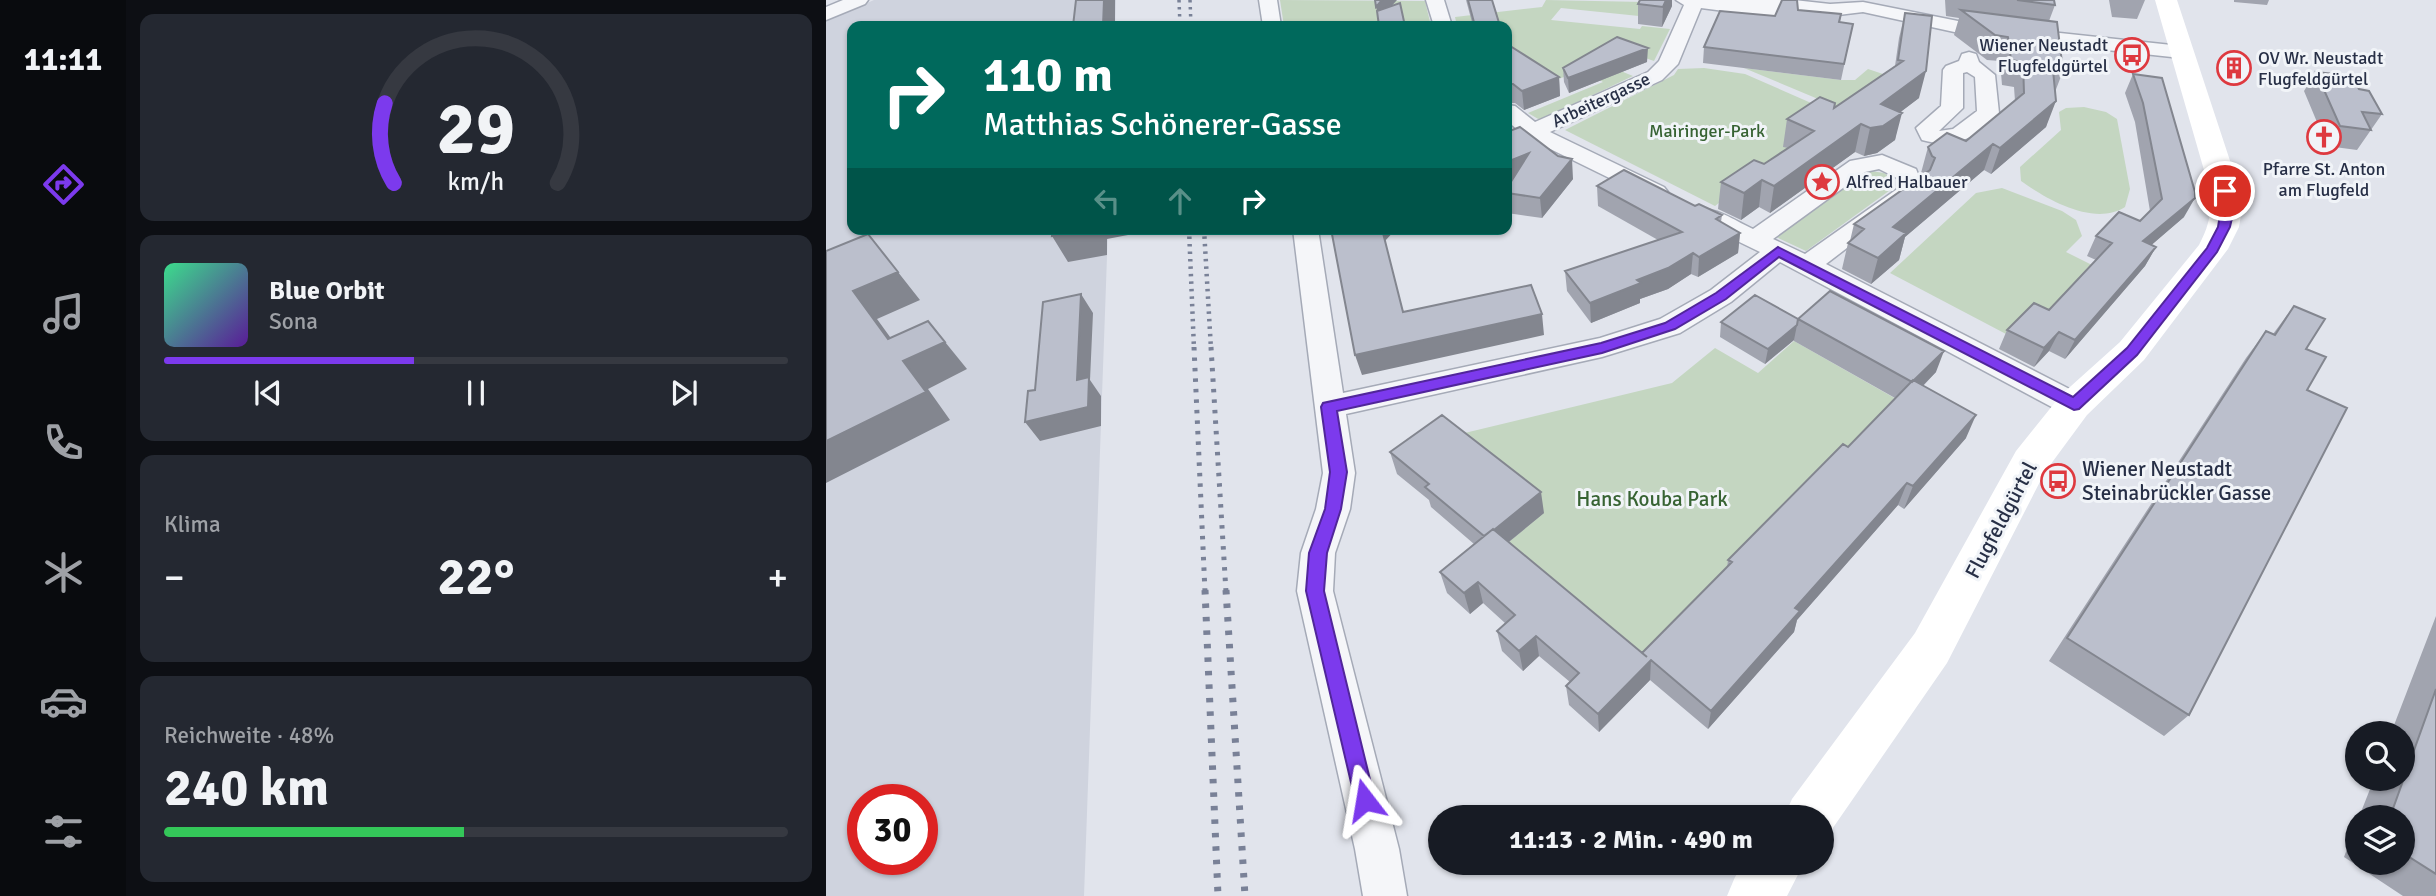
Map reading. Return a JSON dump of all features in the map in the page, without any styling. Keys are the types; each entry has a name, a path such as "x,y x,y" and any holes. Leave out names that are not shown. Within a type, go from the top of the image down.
{"street":[{"path":"826,15 859,0"},
{"path":"1268,0 1271,21"},
{"path":"1435,0 1441,21"},
{"path":"1750,0 1830,10 1865,4"},
{"path":"1885,0 1893,19"},
{"name":"Flugfeldgürtel","path":"1819,805 1931,648 2030,462 2074,405 2132,351 2212,249 2224,227 2227,209 2225,191 2166,0"},
{"path":"1690,1 1893,19 1968,49 2181,52"},
{"name":"Arbeitergasse","path":"1512,141 1655,76 1668,64 1690,1"},
{"path":"1865,4 1861,13 1869,20 1893,19"},
{"path":"1512,115 1534,132 1807,265 2074,405"},
{"path":"1329,407 1602,348 1670,326 1721,296 1766,246 1858,166 1882,162 1908,174 1912,189 1807,265"},
{"path":"1306,235 1339,472 1333,509 1318,553 1315,591 1377,849 1385,896"},
{"path":"1377,849 1405,896"},
{"path":"1754,896 1769,875"}],"shaded area":[{"path":"874,0 1116,0 1115,21 847,21 847,235 1108,235 1084,896 826,896 826,21"}],"green space":[{"path":"1280,0 1425,1 1430,21 1283,21"},
{"path":"1546,0 1644,2 1639,16 1561,8 1551,20 1640,29 1642,26 1670,29 1654,61 1616,48 1596,61 1633,76 1540,120 1528,113 1603,82 1586,72 1575,73 1531,89 1512,92 1512,21 1456,21 1455,17 1542,7"},
{"name":"Mairinger-Park","path":"1704,68 1745,74 1850,120 1744,183 1715,206 1565,130 1674,75 1678,69"},
{"path":"1744,68 1841,80 1855,80 1868,69 1889,76 1854,114"},
{"path":"2084,107 2106,112 2117,119 2130,189 2125,207 2113,212 2099,214 2071,208 2021,181 2020,167 2061,130 2059,112 2066,108"},
{"path":"1871,171 1884,173 1893,179 1893,188 1806,251 1774,236 1857,174"},
{"path":"2002,188 2062,211 2076,220 2082,236 2066,252 2094,266 2044,317 2006,334 1890,273 1976,193"},
{"name":"Hans Kouba Park","path":"1794,341 1905,404 1642,673 1498,551 1543,512 1448,437 1672,383 1715,348 1758,373"}],"building":[{"path":"1076,0 1104,0 1103,21 1074,21"},
{"path":"1468,0 1492,0 1498,21 1474,21"},
{"path":"1640,0 1666,0 1663,7 1638,4"},
{"path":"1782,0 1797,0 1798,10 1841,14 1839,22 1853,24 1844,64 1704,47 1720,11 1775,16"},
{"path":"2017,0 2054,0 2055,5"},
{"path":"1400,3 1404,21 1378,21 1377,11"},
{"path":"1961,10 2057,22 2063,71 2053,70 2056,101 2000,148 1993,144 1893,227 1906,233 1878,258 1848,243 1864,229 1854,224 1930,170 1935,158 1928,147 1947,133 1966,141 2024,93 2023,62 2011,60 2008,37 1995,35"},
{"path":"1905,13 1932,16 1926,71 1881,104 1902,113 1883,126 1870,128 1861,124 1774,186 1762,180 1744,193 1721,182 1754,160 1764,164 1814,131 1787,119 1820,97 1835,103 1834,108 1903,61 1898,60"},
{"path":"1617,37 1648,48 1568,78 1563,68"},
{"path":"1512,47 1559,77 1522,91 1513,84"},
{"path":"2316,72 2352,76 2359,89 2369,91 2382,114 2362,112 2371,130 2340,126"},
{"path":"2133,74 2162,78 2195,198 2143,241 2156,247 2075,340 2059,332 2044,348 2007,330 2034,303 2049,310 2112,243 2096,236 2119,212 2140,221 2162,199 2143,103"},
{"path":"1520,127 1558,156 1572,159 1540,198 1512,194 1512,180 1529,153 1512,160 1512,130"},
{"path":"1624,170 1695,206 1699,204 1722,215 1716,219 1740,233 1699,257 1693,253 1668,268 1637,280 1641,283 1590,303 1565,271 1682,232 1597,186"},
{"path":"869,235 898,272 853,291 888,339 928,321 945,342 903,361 926,392 826,441 826,251"},
{"path":"1332,235 1384,235 1403,312 1531,285 1542,314 1355,355"},
{"path":"1830,291 1944,351 1912,382 1798,319"},
{"path":"1081,294 1077,380 1089,377 1088,407 1025,422 1028,391 1035,390 1043,302"},
{"path":"1755,295 1798,319 1797,325 1768,349 1721,322"},
{"path":"2294,306 2325,319 2306,349 2326,357 2307,390 2347,408 2189,715 2067,638 2266,331 2275,335"},
{"path":"1913,380 1976,415 1913,486 1907,483 1795,608 1800,611 1711,711 1651,660 1598,714 1566,686 1579,673 1536,636 1519,651 1497,631 1515,615 1478,582 1464,593 1440,572 1493,529 1642,653 1732,562 1728,560 1843,444 1848,447"},
{"path":"1442,415 1541,492 1484,536 1425,487 1429,484 1390,452"},
{"path":"2436,689 2436,874 2415,861 2415,805 2394,805 2399,791 2415,791 2415,747"}],"railway":[{"path":"1179,0 1180,21"},
{"path":"1190,0 1191,21"},
{"path":"1189,235 1194,349"},
{"path":"1204,235 1211,349"},
{"path":"1194,347 1205,592"},
{"path":"1211,347 1226,592"},
{"path":"1205,590 1218,896"},
{"path":"1226,590 1245,896"}],"place":[{"name":"Wiener Neustadt Flugfeldgürtel","path":"2132,55"},
{"name":"OV Wr. Neustadt Flugfeldgürtel","path":"2234,68"},
{"name":"Pfarre St. Anton am Flugfeld","path":"2324,137"},
{"name":"Alfred Halbauer","path":"1822,182"},
{"name":"Wiener Neustadt Steinabrückler Gasse","path":"2058,481"}],"route":[{"path":"1365,800 1315,591 1318,553 1333,509 1339,472 1329,407 1602,348 1670,326 1721,296 1778,251 2074,405 2132,351 2212,249 2224,227 2227,209 2225,191"}]}
